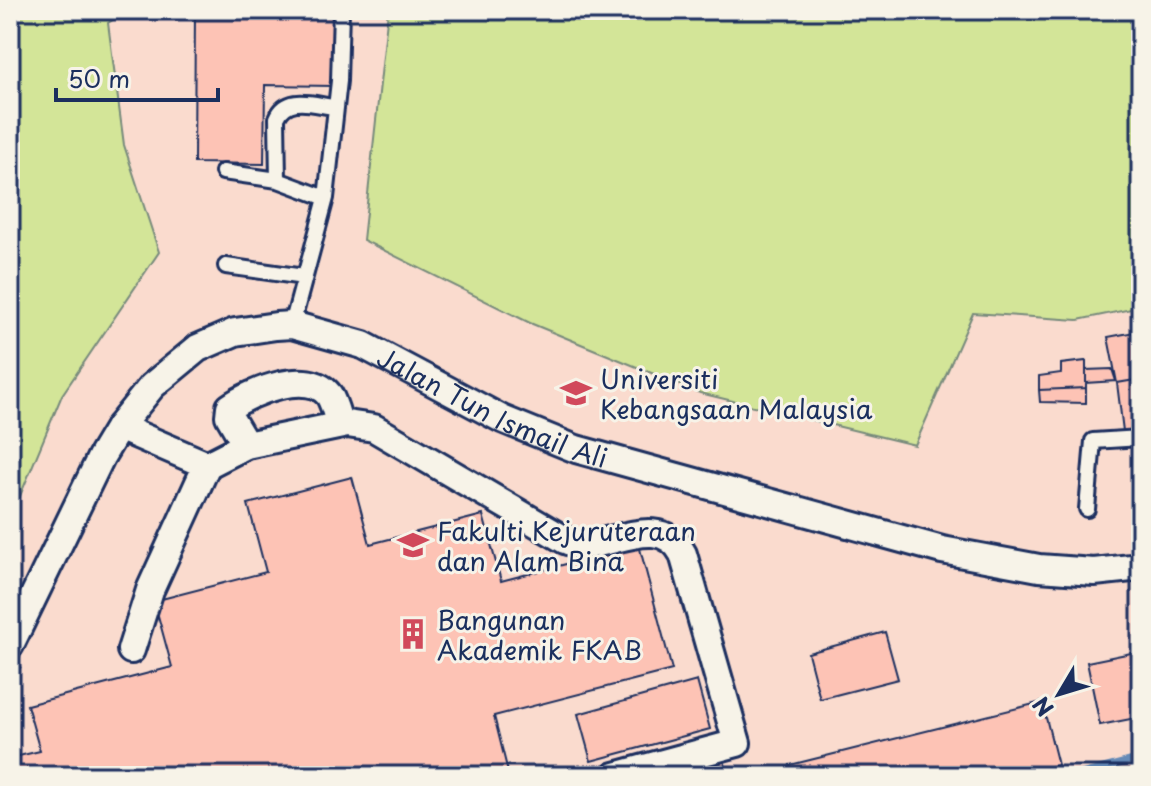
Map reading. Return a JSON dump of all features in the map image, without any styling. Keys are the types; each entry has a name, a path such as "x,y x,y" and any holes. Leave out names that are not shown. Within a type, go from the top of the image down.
{"street":[{"name":"Jalan Tun Ismail Ali","path":"10,645 101,457 119,427 152,386 198,348 235,332 292,325 363,345 502,419 576,449 942,550 1039,568 1094,572 1141,567"},
{"path":"246,445 229,416 230,407 245,396 295,381 315,385 329,395 340,425"},
{"path":"131,650 150,590 207,465 246,445 347,424 374,428 565,540 581,545 655,531 678,544 737,743 615,776"},
{"path":"119,427 207,465"}],"lane":[{"path":"292,325 326,198 341,10"},
{"path":"278,180 277,118 280,109 295,102 335,107"},
{"path":"223,172 278,180 326,198"},
{"path":"226,266 304,277"},
{"path":"1087,509 1093,441 1141,438"}],"shaded area":[{"name":"Universiti Kebangsaan Malaysia","path":"10,10 1141,10 1141,776 10,776"}],"green space":[{"path":"10,10 129,10 108,23 124,145 159,252 62,395 10,520"},
{"path":"388,10 1141,10 1141,307 1078,320 973,313 915,445 700,393 530,323 363,240"}],"building":[{"path":"195,10 335,10 334,86 265,85 264,164 194,163"},
{"path":"1135,332 1141,360 1141,379 1117,383 1108,337"},
{"path":"1086,361 1086,388 1039,390 1039,376 1061,373 1061,364"},
{"path":"1112,369 1116,381 1086,383 1086,370"},
{"path":"1141,379 1141,433 1124,439 1117,383"},
{"path":"1086,388 1086,403 1040,402 1039,390"},
{"name":"Bangunan Akademik FKAB","path":"352,477 370,544 483,515 501,581 639,545 672,670 494,716 509,776 10,776 10,758 40,751 27,705 172,667 154,601 266,572 248,504"},
{"path":"885,632 898,679 820,699 808,653"},
{"path":"1141,651 1141,717 1100,725 1087,662"},
{"path":"697,681 710,729 591,761 578,714"},
{"path":"1042,702 1058,765 1013,776 793,776 790,765"},
{"path":"724,761 729,776 671,776"}],"waterway":[{"path":"1074,776 1141,758"}],"place":[{"name":"Universiti Kebangsaan Malaysia","path":"576,393"},
{"name":"Fakulti Kejuruteraan dan Alam Bina","path":"413,545"},
{"name":"Bangunan Akademik FKAB","path":"413,634"}]}
